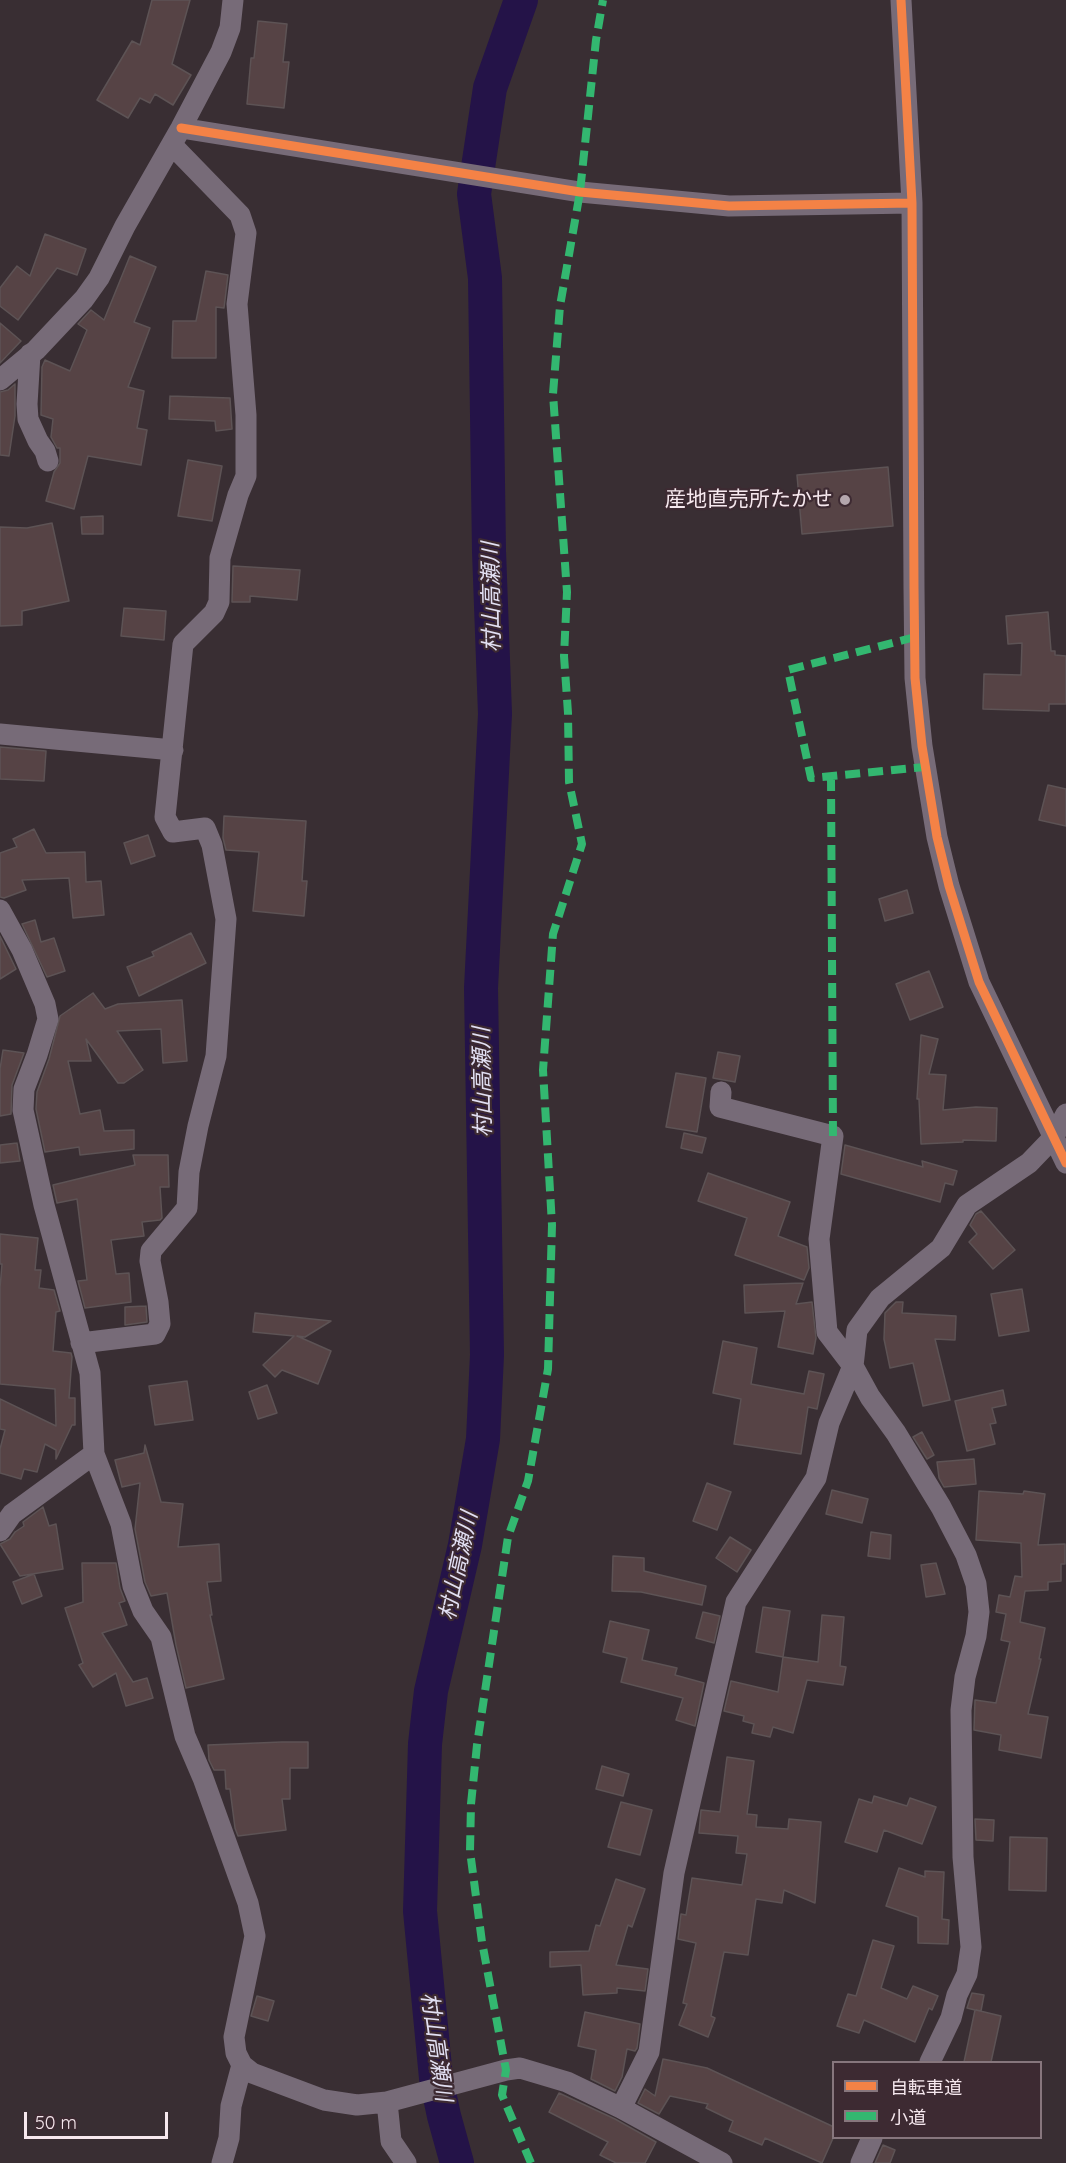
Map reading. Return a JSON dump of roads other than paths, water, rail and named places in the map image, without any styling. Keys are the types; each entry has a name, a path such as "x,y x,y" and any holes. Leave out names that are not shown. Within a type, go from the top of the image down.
{"street":[{"path":"0,380 30,354 84,299 99,278 125,226 221,52 230,28 233,0"},
{"path":"901,0 912,203 915,678 925,767 937,837 949,886 979,982 1066,1162"},
{"path":"176,136 386,160 549,187 729,206 912,203"},
{"path":"81,1343 155,1334 160,1324 150,1261 151,1251 187,1208 189,1172 216,1056 226,919 212,845 205,828 173,832 165,817 183,644 214,613 219,603 219,558 246,476 246,415 237,304 246,233 240,215 176,136"},
{"path":"30,354 28,419 48,461"},
{"path":"0,734 173,750"},
{"path":"0,910 22,950 45,1004 48,1019 24,1089 23,1110 44,1205 90,1373 94,1454 121,1524 133,1586 143,1611 161,1637 185,1737 203,1778 248,1903 255,1936 234,2037 236,2053 242,2065 252,2073 324,2100 357,2105 392,2100 492,2073 520,2068 567,2082 621,2108 722,2163"},
{"path":"721,1092 720,1107 834,1136 819,1239 827,1332 853,1366 870,1397 896,1433 951,1526 966,1555 976,1584 979,1612 976,1636 965,1677 961,1710 963,1857 971,1947 967,1974 957,1995 951,2018 930,2061"},
{"path":"621,2108 649,2052 674,1873 736,1602 816,1478 829,1423 853,1366 857,1330 880,1298 941,1248 967,1205 1029,1163 1053,1138 1066,1114"},
{"path":"0,1531 12,1514 94,1454"},
{"path":"222,2163 229,2138 231,2106 242,2065"},
{"path":"392,2100 391,2141 406,2163"},
{"path":"861,2163 872,2139"}],"waterway":[{"name":"村山高瀬川","path":"457,2163 436,2078 420,1911 425,1744 431,1691 465,1545 483,1439 487,1355 481,988 495,714 489,551 485,278 474,194 490,88 521,0"}],"place":[{"name":"産地直売所たかせ","path":"845,500"}]}
